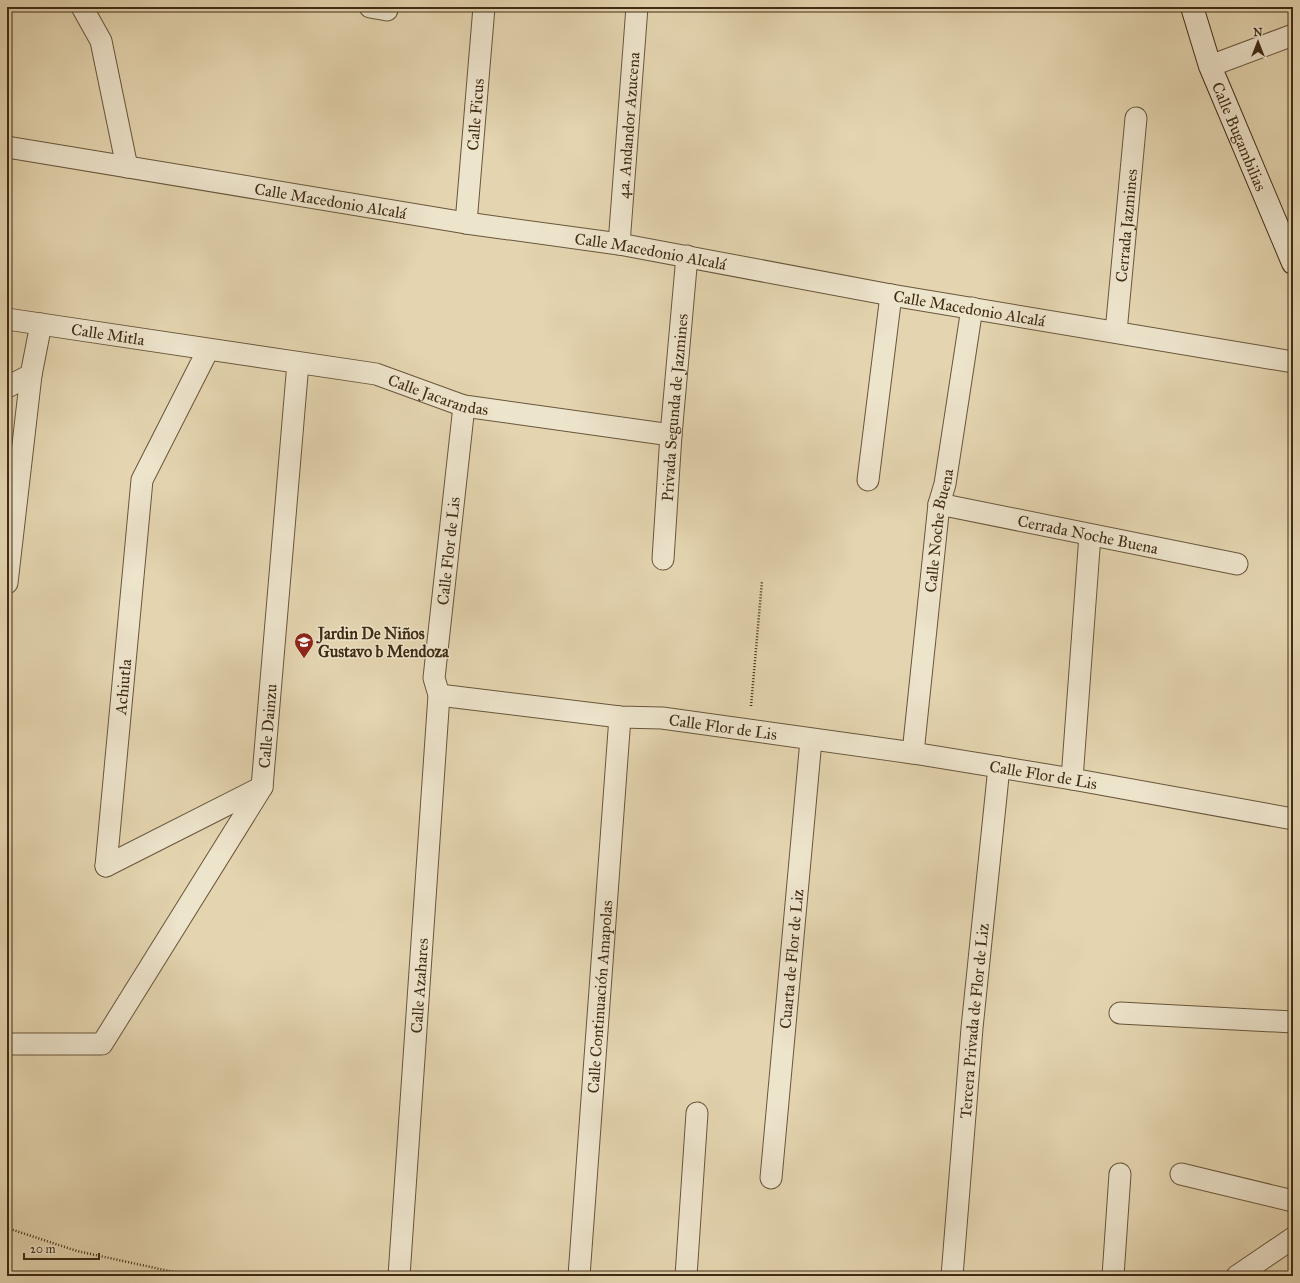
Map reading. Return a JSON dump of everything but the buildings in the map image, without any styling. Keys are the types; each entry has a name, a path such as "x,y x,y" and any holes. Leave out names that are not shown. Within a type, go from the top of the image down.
{"street":[{"path":"82,7 101,41 127,167"},
{"name":"Calle Ficus","path":"466,223 484,7"},
{"name":"4a. Andandor Azucena","path":"619,244 637,7"},
{"name":"Calle Bugambilias","path":"1192,7 1210,66 1293,263"},
{"path":"1210,66 1293,35"},
{"name":"Cerrada Jazmines","path":"1116,332 1136,118"},
{"name":"Calle Macedonio Alcalá","path":"7,147 466,223 619,244 891,295 1293,362"},
{"name":"Privada Segunda de Jazmines","path":"663,559 671,435 687,256"},
{"path":"868,480 891,295"},
{"name":"Calle Noche Buena","path":"913,753 939,504 945,484 972,308"},
{"name":"Calle Mitla","path":"7,319 208,350"},
{"path":"8,570 31,375 41,324"},
{"name":"Calle Jacarandas","path":"208,350 376,374 464,406 671,435"},
{"name":"Achiutla","path":"208,350 142,480 106,866 262,787"},
{"name":"Calle Dainzu","path":"7,1044 102,1044 262,787 298,363"},
{"path":"7,387 31,375"},
{"name":"Calle Flor de Lis","path":"464,406 434,678 439,695 620,717 662,718 811,740 913,753 1072,779 1293,819"},
{"name":"Cerrada Noche Buena","path":"939,504 1237,564"},
{"path":"1072,779 1090,535"},
{"name":"Calle Azahares","path":"399,1276 439,695"},
{"name":"Calle Continuación Amapolas","path":"579,1276 620,717"},
{"name":"Cuarta de Flor de Liz","path":"771,1178 811,740"},
{"name":"Tercera Privada de Flor de Liz","path":"952,1276 972,1028 999,767"},
{"path":"1120,1013 1293,1022"},
{"path":"686,1276 697,1113"},
{"path":"1113,1276 1120,1174"},
{"path":"1181,1174 1293,1201"},
{"path":"1237,1276 1293,1238"}],"path":[{"path":"749,731 762,581"},
{"path":"7,1228 77,1251 170,1271 204,1276"}],"place":[{"name":"Jardin De Niños Gustavo b Mendoza","path":"304,659"}]}
